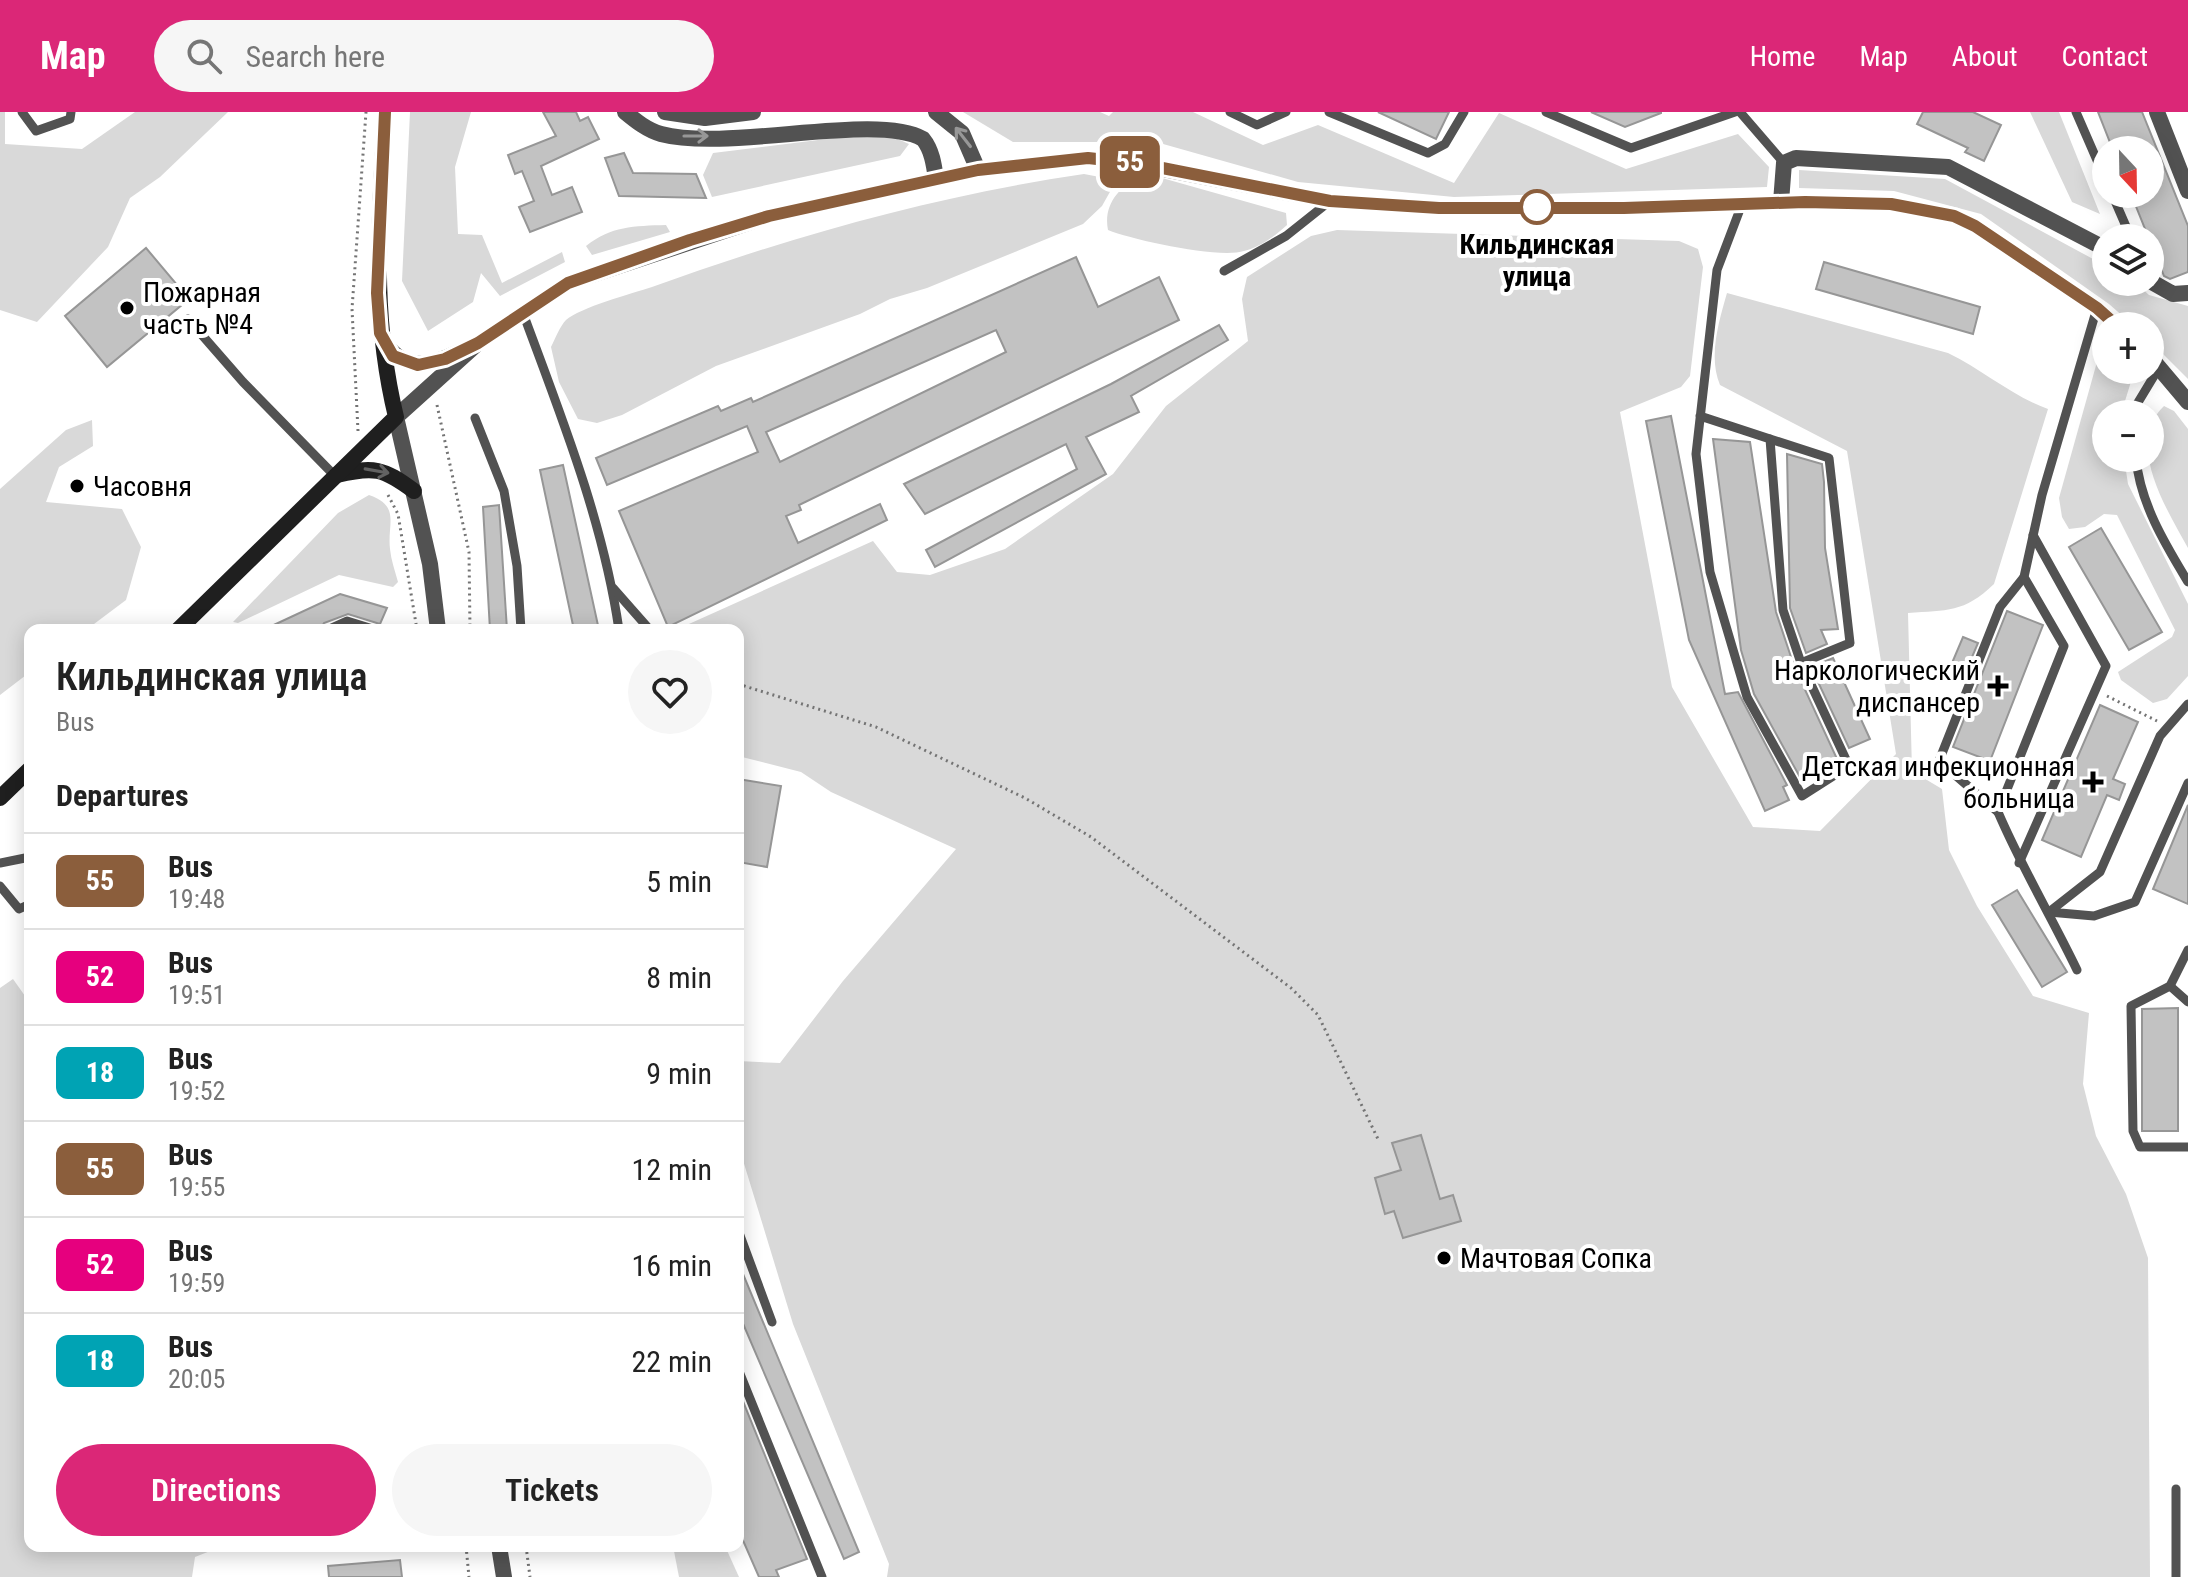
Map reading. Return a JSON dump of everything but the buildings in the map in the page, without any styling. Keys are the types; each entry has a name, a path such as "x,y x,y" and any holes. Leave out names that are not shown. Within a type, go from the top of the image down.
{"main road":[{"path":"184,624 396,417 380,333 377,293 385,112"},
{"path":"335,476 362,469 387,471 414,491"},
{"path":"0,798 24,775"}],"street":[{"path":"625,112 643,126 672,136 707,137 848,118 886,118 901,123 923,139 936,179"},
{"path":"665,112 705,118 753,112"},
{"path":"936,112 962,133 978,170"},
{"path":"2157,112 2188,191"},
{"path":"1781,202 1784,163 1804,157 1948,167 2092,242"},
{"path":"437,624 430,564 396,417 431,382 522,311 568,283 769,216 978,170 1088,158 1115,160 1330,201 1439,208 1781,202 1891,204 1954,216 1975,226 2101,312"},
{"path":"2164,289 2173,294 2188,293"},
{"path":"380,333 393,356 418,365 445,359 478,343"},
{"path":"2164,373 2188,402"},
{"path":"500,1552 504,1577"}],"lane":[{"path":"22,112 36,131 70,119 71,112"},
{"path":"1230,112 1257,125 1286,112"},
{"path":"1329,112 1428,153 1445,144 1464,112"},
{"path":"1546,112 1631,148 1738,112 1784,163"},
{"path":"2076,112 2092,149"},
{"path":"1224,271 1286,236 1330,201"},
{"path":"1742,203 1717,270 1696,454 1710,572 1747,697 1802,796 1849,766 1801,663 1783,610 1770,439"},
{"path":"2077,970 2049,912 2019,863 1998,812 1939,761 2000,607 2024,577 2097,308"},
{"path":"522,311 581,468 613,588 618,624"},
{"path":"188,319 243,382 335,476"},
{"path":"1700,416 1829,458 1850,643 1801,663"},
{"path":"475,418 504,491 517,566 521,624"},
{"path":"2137,472 2162,538 2188,582"},
{"path":"2019,863 2106,666 2033,535"},
{"path":"1998,812 2064,646 2024,577"},
{"path":"613,588 645,624"},
{"path":"2049,912 2100,872 2160,736 2188,704"},
{"path":"2049,912 2094,916 2135,902 2188,783"},
{"path":"0,863 24,858"},
{"path":"0,886 19,909 24,907"},
{"path":"2188,950 2170,986 2131,1006 2133,1131 2140,1147 2188,1147"},
{"path":"2170,986 2188,1002"},
{"path":"744,1246 772,1322"},
{"path":"744,1384 822,1577"},
{"path":"2176,1489 2176,1577"}],"path":[{"path":"364,447 357,428 352,309 366,112"},
{"path":"431,382 469,552 470,624"},
{"path":"384,489 398,514 416,624"},
{"path":"744,686 876,727 1012,792 1091,837 1291,988 1318,1015 1378,1139"},
{"path":"2095,690 2168,727"},
{"path":"467,1552 469,1577"},
{"path":"527,1552 530,1577"}],"shaded area":[{"path":"0,112 5,112 5,144 82,149 135,112 228,112 160,177 130,198 108,247 37,322 0,310"},
{"path":"410,112 471,112 455,167 458,234 482,235 502,283 562,252 565,262 500,296 481,273 473,302 428,331 402,281"},
{"path":"963,112 1100,112 1109,116 1113,112 1193,112 1263,145 1318,125 1454,183 1499,113 1626,169 1738,134 1769,167 1767,187 1454,197 1298,182 1156,142 1013,142"},
{"path":"2030,112 2059,112 2092,194 2092,208 2098,208 2100,214 2072,202"},
{"path":"882,132 909,144 900,156 712,197 703,175 713,153"},
{"path":"1799,170 1945,179 2092,258 2092,292 1981,214 1894,191 1799,188"},
{"path":"1084,174 1105,178 1111,190 1102,206 1083,224 927,288 890,299 860,314 716,366 622,415 597,423 578,419 559,382 551,347 566,320 594,306 758,251 865,220 973,194"},
{"path":"1140,176 1162,178 1286,213 1287,225 1256,247 1232,253 1176,247 1108,230 1108,213 1114,198"},
{"path":"666,225 670,232 592,255 586,246 614,231"},
{"path":"1337,230 1679,241 1698,249 1703,267 1690,376 1681,387 1620,412 1672,687 1753,827 1820,831 1896,754 1847,451 1720,385 1715,351 1727,293 1948,353 2048,409 1994,584 1964,605 1908,613 1912,771 1942,789 1949,850 1977,906 2033,996 2089,1013 2083,1084 2096,1136 2126,1194 2148,1258 2150,1577 887,1577 889,1564 793,1324 744,1164 744,1061 780,1063 843,981 956,849 831,792 801,772 744,758 744,624 689,624 873,541 897,572 930,575 1005,549 1113,474 1166,406 1248,341 1242,299 1247,277 1311,236"},
{"path":"2098,296 2153,296 2188,306 2188,379 2164,355 2164,312 2118,312"},
{"path":"2092,380 2092,384 2130,384 2125,400 2092,400 2092,472 2126,472 2128,484 2188,604 2188,676 2167,699 2153,703 2121,680 2118,672 2172,637 2175,630 2117,515 2104,514 2085,527 2069,529 2062,517 2059,498"},
{"path":"2164,406 2174,411 2188,429 2188,548 2170,516 2153,472 2164,472"},
{"path":"92,420 93,446 59,467 46,502 122,509 141,547 126,600 94,624 24,624 24,677 0,695 0,489 66,430"},
{"path":"369,495 379,499 389,510 391,553 398,582 393,587 339,575 238,623 233,622 338,513"},
{"path":"13,979 24,995 24,1552 208,1552 195,1557 192,1577 0,1577 0,988"},
{"path":"674,1552 728,1552 739,1577 679,1577"}],"bus line":[{"name":"55","path":"385,112 377,293 380,333 393,356 418,365 445,359 478,343 568,283 690,240 769,216 978,170 1088,158 1142,164 1330,201 1439,208 1624,208 1805,202 1891,204 1954,216 1975,226 2101,312"}],"place":[{"name":"Кильдинская улица","path":"1537,207"},
{"name":"Пожарная часть №4","path":"127,308"},
{"name":"Часовня","path":"77,486"},
{"name":"Наркологический диспансер","path":"1998,686"},
{"name":"Детская инфекционная больница","path":"2093,782"},
{"name":"Мачтовая Сопка","path":"1444,1258"}]}
